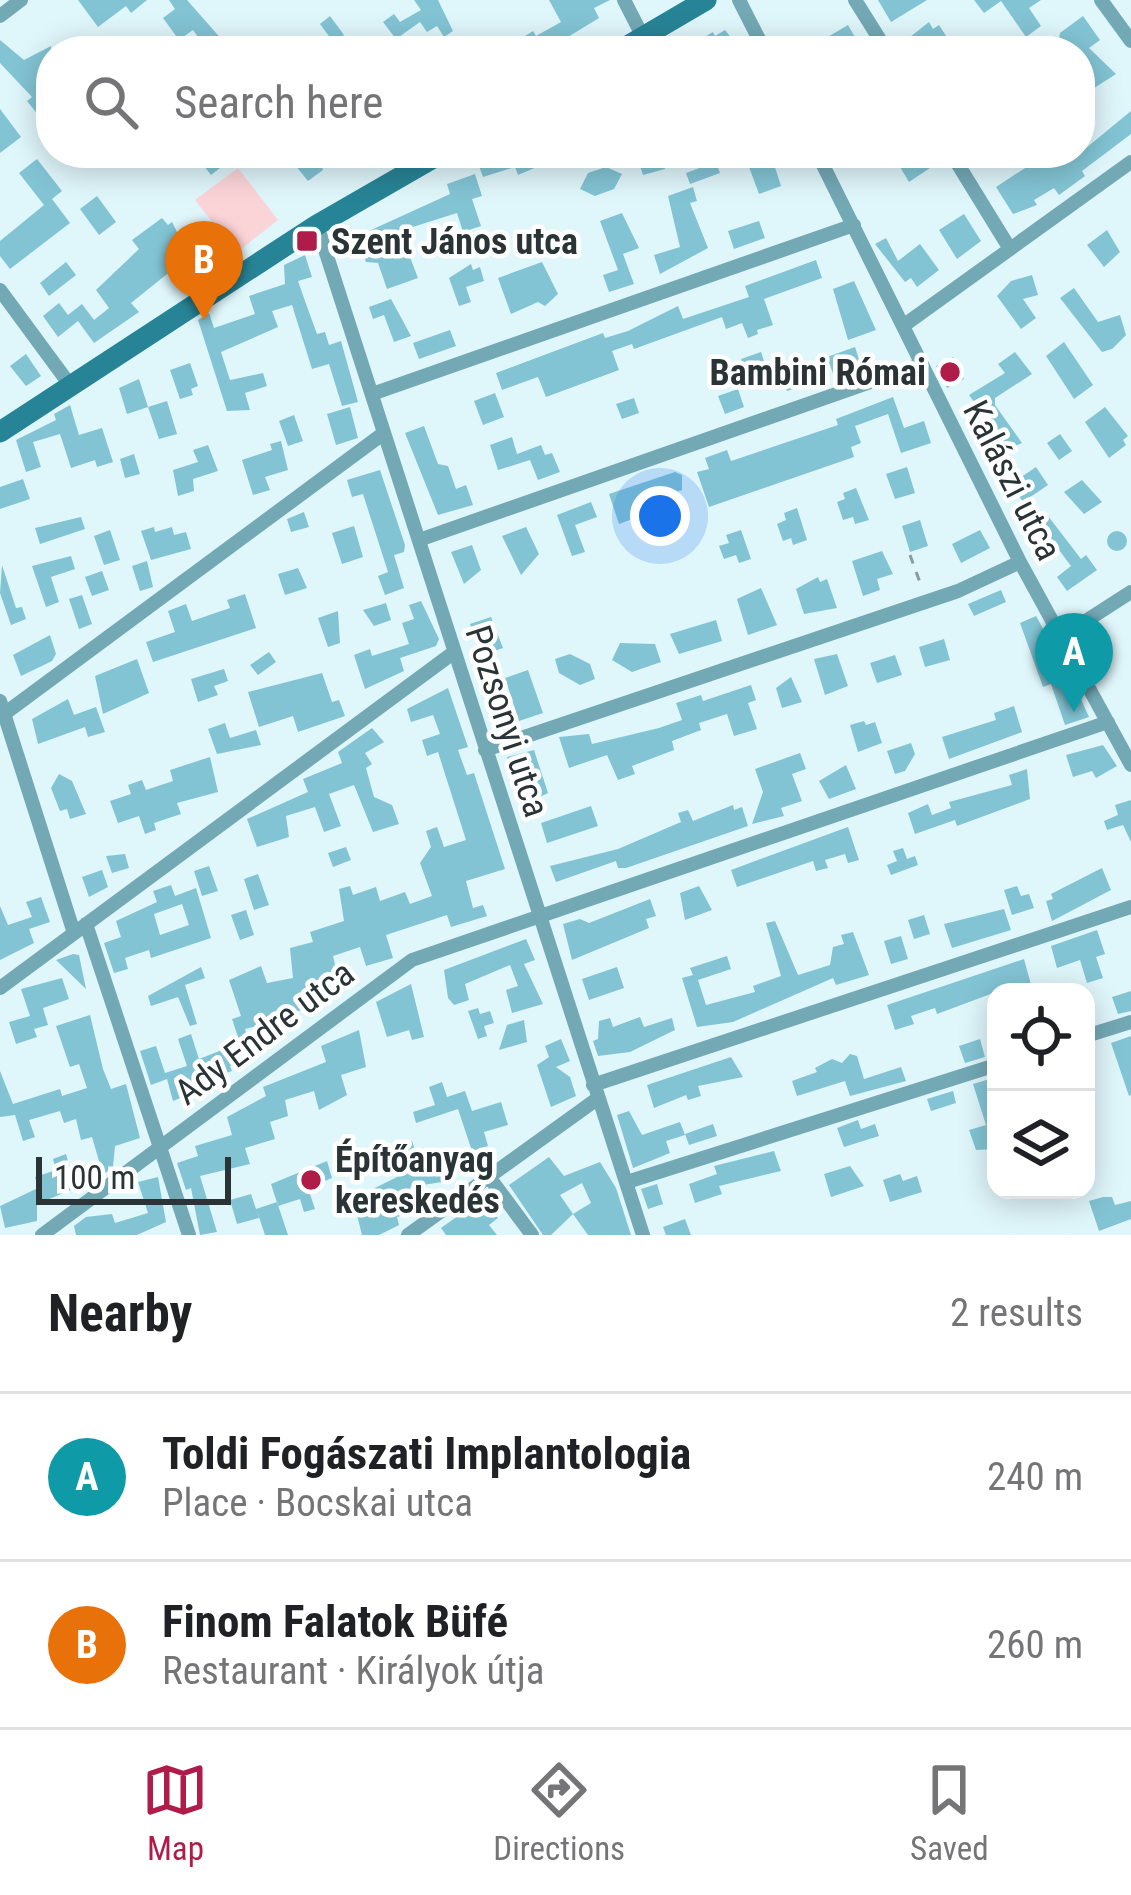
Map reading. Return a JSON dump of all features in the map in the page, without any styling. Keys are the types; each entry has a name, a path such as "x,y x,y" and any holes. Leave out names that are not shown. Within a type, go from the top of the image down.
{"street":[{"path":"0,16 22,0"},
{"path":"624,0 642,36"},
{"path":"645,36 706,0"},
{"path":"739,0 757,36"},
{"path":"855,0 878,36"},
{"path":"1101,0 1131,41"},
{"path":"903,326 1131,162"},
{"path":"0,432 316,225 416,168"},
{"name":"Kalászi utca","path":"825,168 1020,562 1131,765"},
{"path":"960,168 1010,248"},
{"name":"Pozsonyi utca","path":"316,225 643,1235"},
{"path":"372,394 854,225"},
{"path":"0,290 70,385"},
{"path":"419,540 922,364"},
{"path":"189,1235 2,711 385,433"},
{"path":"485,750 926,602 1020,562"},
{"path":"1061,638 1131,592"},
{"path":"0,988 453,653"},
{"name":"Ady Endre utca","path":"42,1235 412,960 1108,722"},
{"path":"412,1234 595,1092 690,1048 1131,907"},
{"path":"1095,1033 1131,1022"},
{"path":"627,1182 987,1068"},
{"path":"489,1177 532,1235"}],"path":[{"path":"910,555 926,602"}],"shaded area":[{"path":"238,168 278,220 236,253 195,200"}],"building":[{"path":"78,0 147,0 131,13 126,6 98,27"},
{"path":"169,0 187,0 219,36 197,36 193,30 176,36 163,18 175,9"},
{"path":"414,0 438,0 453,31 443,36 437,26 427,32 420,22 394,36 383,22 394,14 400,22 421,10"},
{"path":"549,0 610,0 594,8 599,18 570,36 536,36 561,22"},
{"path":"878,0 927,0 891,22"},
{"path":"974,0 1041,0 1029,8 1041,26 1025,36 1001,1 984,13"},
{"path":"330,16 344,35 329,36 320,24"},
{"path":"1083,16 1100,40 1095,44 1095,36 1060,33"},
{"path":"929,22 933,29 939,25 946,36 911,36"},
{"path":"848,25 854,36 829,36"},
{"path":"0,40 24,60 36,54 36,112 27,101 32,97 0,63"},
{"path":"1095,54 1116,74 1095,88"},
{"path":"0,109 21,137 0,153"},
{"path":"1131,111 1131,134 1095,161 1095,141"},
{"path":"36,160 36,168 44,168 62,191 52,199 70,223 10,269 0,256 0,241 44,205 19,173"},
{"path":"297,168 322,168 323,170 308,181"},
{"path":"480,168 512,168 483,177"},
{"path":"608,168 622,174 614,189 595,196 580,189 588,173"},
{"path":"641,168 665,169 643,175"},
{"path":"718,168 720,173 690,184 686,173"},
{"path":"749,168 775,168 781,186 759,194"},
{"path":"901,168 930,168 909,182"},
{"path":"1025,168 1086,168 1085,176 1059,195 1054,188 1034,200 1037,205 1013,214 996,187"},
{"path":"475,174 482,196 472,199 481,226 463,232 457,213 400,231 418,278 387,289 378,263 366,262 358,236 450,194 447,184"},
{"path":"693,187 697,201 690,203 708,248 660,274 654,255 680,247 668,196"},
{"path":"97,196 116,222 99,235 80,209"},
{"path":"622,213 639,248 623,254 634,284 609,292 603,275 618,270 600,221"},
{"path":"964,214 981,241 957,259 939,230"},
{"path":"162,218 168,225 172,222 185,248 171,258 177,266 131,303 139,312 94,343 78,321 58,337 43,316 59,303 68,315 82,304 94,320 109,308 96,290 139,249 132,240"},
{"path":"759,221 765,238 734,249 728,231"},
{"path":"1107,230 1120,252 1104,267 1087,245"},
{"path":"886,238 898,261 920,244 939,270 917,287 911,278 905,282 875,244"},
{"path":"305,255 312,277 298,281 305,301 317,334 325,332 329,345 341,341 358,402 342,406 329,364 312,369 292,305 272,311 278,327 221,352 230,380 263,373 267,386 245,393 250,410 227,411 198,320 209,313 214,328 255,314 249,296 285,284 284,265"},
{"path":"816,260 822,278 764,299 773,325 757,330 758,334 748,338 742,323 726,329 722,317 634,349 632,344 612,351 619,370 546,397 538,377 502,390 496,373 603,333 605,338 628,331 678,306 683,319 749,297 745,286"},
{"path":"66,262 76,275 49,296 40,283"},
{"path":"542,262 558,294 545,306 538,302 511,314 498,278"},
{"path":"471,264 473,270 480,267 484,281 466,287 471,302 459,306 449,278"},
{"path":"1032,275 1038,295 1023,299 1036,318 1021,329 997,296 1011,281"},
{"path":"854,281 876,330 848,340 833,289"},
{"path":"1074,288 1098,322 1120,315 1126,335 1112,349 1102,352 1060,298"},
{"path":"391,299 411,336 394,342 384,315 373,319 369,307"},
{"path":"450,330 456,346 419,359 413,343"},
{"path":"1064,342 1093,385 1074,399 1046,356"},
{"path":"855,347 862,369 835,379 827,357"},
{"path":"761,352 765,364 745,371 741,359"},
{"path":"1015,352 1032,374 995,398 995,405 1022,443 998,453 985,434 993,428 969,395 1005,373 998,364"},
{"path":"26,354 41,376 26,386 10,366"},
{"name":"Bambini Római","path":"953,357 964,379 947,388 936,366"},
{"path":"796,361 805,385 787,391 778,367"},
{"path":"190,363 198,386 191,389 193,395 180,399 170,370"},
{"path":"139,379 148,407 127,414 119,388"},
{"path":"738,389 744,407 725,414 718,396"},
{"path":"495,393 504,417 483,425 474,401"},
{"path":"893,397 904,428 924,421 931,443 901,453 888,414 855,426 861,443 851,447 854,457 709,507 697,472 709,469 705,458 727,450 731,461 838,425 836,419"},
{"path":"634,398 639,413 622,419 616,404"},
{"path":"167,401 177,434 159,439 148,407"},
{"path":"70,405 79,435 102,428 113,462 97,467 95,460 71,468 60,434 33,442 41,467 26,472 16,440 56,420 54,414"},
{"path":"350,407 358,438 336,445 327,414"},
{"path":"1105,407 1128,436 1123,440 1126,445 1109,458 1085,422"},
{"path":"294,415 303,441 288,446 279,421"},
{"path":"424,426 438,464 448,466 456,489 466,485 473,505 438,515 405,433"},
{"path":"1060,434 1072,451 1059,460 1047,443"},
{"path":"512,437 517,454 541,445 545,455 552,453 560,472 538,480 530,460 498,470 490,445"},
{"path":"281,441 288,470 265,477 270,490 253,495 242,460 272,450 270,444"},
{"path":"208,445 218,471 193,479 194,491 178,496 173,470 198,462 193,450"},
{"path":"134,454 140,474 125,478 120,459"},
{"path":"907,467 915,493 895,499 886,474"},
{"path":"1036,467 1048,485 1023,502 1011,484"},
{"path":"380,470 405,545 404,552 394,555 404,588 385,595 378,576 388,572 363,494 352,497 347,480"},
{"path":"675,472 682,475 682,490 642,504 646,514 619,524 609,494"},
{"path":"23,479 30,499 0,509 0,487"},
{"path":"1082,480 1102,502 1084,514 1064,492"},
{"path":"856,488 869,520 855,524 853,517 843,520 837,502 845,499 843,493"},
{"path":"591,502 597,517 575,525 585,552 572,556 557,515"},
{"path":"797,508 807,540 793,545 791,538 783,541 777,524 786,520 784,513"},
{"path":"304,512 309,527 291,532 287,519"},
{"path":"1045,512 1081,559 1086,555 1097,570 1067,591 1057,577 1071,566 1056,546 1050,550 1040,544 1030,525"},
{"path":"81,517 85,529 40,544 35,528"},
{"path":"920,520 928,546 910,552 902,526"},
{"path":"354,526 363,557 342,564 332,533"},
{"path":"154,527 155,532 172,527 174,535 186,532 191,549 151,560 141,531"},
{"path":"526,527 539,554 521,575 502,536"},
{"path":"110,530 120,560 104,565 94,536"},
{"path":"741,530 751,559 739,563 736,555 724,559 719,546 729,543 726,535"},
{"path":"980,530 990,548 961,563 952,544"},
{"path":"1117,531 1127,541 1117,551 1107,541"},
{"path":"472,545 481,570 464,584 451,552"},
{"path":"882,551 893,574 877,579 880,590 863,596 852,561"},
{"path":"71,556 75,569 51,577 59,602 46,607 32,566"},
{"path":"147,561 153,587 140,591 132,566"},
{"path":"2,565 16,608 22,607 26,619 11,625 0,593"},
{"path":"298,568 307,588 285,595 278,574"},
{"path":"102,571 109,590 92,596 85,577"},
{"path":"818,577 820,582 827,579 837,608 804,614 796,589"},
{"path":"761,588 777,625 748,635 737,599"},
{"path":"1001,590 1006,602 974,616 968,604"},
{"path":"245,594 256,628 153,662 146,642 175,632 168,611 186,604 192,621 230,608 227,600"},
{"path":"82,595 92,624 79,629 69,599"},
{"path":"421,601 439,639 436,646 400,658 404,671 365,689 354,655 370,649 372,656 409,644 402,623 414,619 409,605"},
{"path":"386,603 391,620 374,626 363,610"},
{"path":"338,611 340,643 328,647 318,618"},
{"path":"1036,616 1089,717 1065,725 1051,684 1043,687 1020,623"},
{"path":"491,617 503,648 486,654 484,647 478,649 470,624"},
{"path":"716,620 722,641 679,654 670,634"},
{"path":"50,635 56,654 52,661 21,676 13,655"},
{"path":"944,639 950,660 925,667 919,647"},
{"path":"620,643 655,644 661,662 632,672 612,660"},
{"path":"269,652 276,662 258,675 250,665"},
{"path":"570,654 590,664 595,679 580,685 559,673 555,659"},
{"path":"837,654 848,686 825,695 814,659"},
{"path":"895,655 902,675 877,683 870,663"},
{"path":"137,659 149,693 103,714 95,676"},
{"path":"224,669 228,681 214,686 218,695 198,702 191,679"},
{"path":"528,670 543,713 519,721 505,678"},
{"path":"322,673 332,702 339,700 345,716 298,732 293,716 259,727 248,692"},
{"path":"791,677 802,702 782,708 776,688"},
{"path":"751,685 756,700 748,703 757,729 734,736 727,714 699,723 701,730 672,741 674,750 632,766 635,774 618,780 607,755 569,768 559,737 589,734 592,744 659,728 682,720 676,703 701,695 703,701"},
{"path":"448,688 468,747 458,750 467,775 474,773 505,869 466,881 473,908 483,905 487,916 451,927 447,915 386,935 393,958 366,966 360,947 333,956 339,983 319,990 320,1006 255,1021 257,1026 245,1029 254,1058 230,1066 232,1071 209,1079 205,1088 173,1101 167,1079 151,1085 140,1051 156,1046 165,1073 187,1066 178,1039 191,1034 199,1059 240,1043 232,1019 241,1016 229,980 261,966 267,983 293,978 290,948 313,942 310,932 344,921 339,889 350,886 353,895 376,887 380,901 405,892 410,904 432,896 420,863 431,847 426,831 437,827 444,847 466,840 438,752 427,756 422,740 440,734 433,715 411,722 407,709"},
{"path":"68,699 74,715 96,707 105,732 88,737 85,727 38,744 32,719"},
{"path":"1014,706 1022,732 949,759 942,737 996,720 994,713"},
{"path":"864,721 866,725 875,722 882,743 858,752 850,725"},
{"path":"225,723 230,738 256,730 261,745 217,754 208,729"},
{"path":"372,728 384,742 365,753 372,764 366,768 374,797 392,805 399,824 373,832 354,785 329,794 341,826 324,832 315,807 286,816 289,837 257,847 247,819 308,792 303,779 342,763 338,752"},
{"path":"911,743 915,754 905,771 895,774 887,751"},
{"path":"1103,745 1117,766 1096,778 1092,771 1073,777 1066,755"},
{"path":"534,750 548,793 523,805 507,757"},
{"path":"800,753 806,769 792,774 802,801 781,808 784,816 752,824 763,792 755,769"},
{"path":"210,757 218,792 177,803 181,814 154,823 156,830 145,834 139,816 118,823 110,801 131,794 128,785 142,780 146,790 173,781 170,770"},
{"path":"846,765 856,789 829,799 819,781"},
{"path":"1027,769 1030,799 957,826 955,820 915,834 908,813 928,804 932,815 951,808 949,802 1012,785 1009,775"},
{"path":"59,774 72,781 86,814 70,819 67,809 60,811 51,788"},
{"path":"1131,800 1131,842 1123,825 1107,830 1104,821 1118,815 1115,805"},
{"path":"733,805 734,810 742,807 748,826 626,868 618,868 616,861 556,882 550,866 618,849 681,822 678,813 688,810 693,821"},
{"path":"591,806 598,826 547,843 541,823"},
{"path":"848,827 859,860 848,863 845,854 825,860 828,868 816,871 813,861 737,887 731,870"},
{"path":"346,847 351,860 333,867 328,853"},
{"path":"903,848 907,859 915,856 918,865 891,875 887,865 897,861 893,851"},
{"path":"125,854 129,868 112,873 106,856"},
{"path":"209,866 218,891 202,896 194,871"},
{"path":"1102,868 1111,890 1052,921 1046,901 1053,899 1051,894"},
{"path":"102,870 108,887 89,897 82,877"},
{"path":"258,874 269,905 254,910 244,879"},
{"path":"171,885 175,896 196,888 211,938 151,958 149,950 125,958 128,969 114,973 104,943 121,937 116,921 157,902 153,891","holes":["182,904 189,925 160,935 154,914"]},
{"path":"699,886 712,910 685,920 680,893"},
{"path":"1017,886 1021,896 1029,894 1034,908 1012,915 1004,890"},
{"path":"41,897 50,922 29,929 34,943 0,960 0,906 8,925 32,917 26,902"},
{"path":"650,899 656,916 646,919 649,928 572,960 563,924 580,919 589,923"},
{"path":"1004,909 1011,930 952,948 944,924"},
{"path":"246,910 254,935 240,940 231,915"},
{"path":"924,915 930,934 914,939 908,920"},
{"path":"775,921 798,975 830,965 833,947 844,944 841,935 853,932 869,975 836,985 833,978 733,1022 697,1027 682,978 693,975 690,968 727,956 731,969 698,980 706,1005 755,992 753,986 781,976 766,923"},
{"path":"1097,930 1105,954 1096,957 1103,978 1087,983 1080,960 1057,968 1051,946"},
{"path":"901,936 908,959 891,964 884,941"},
{"path":"526,939 535,960 524,964 543,1004 512,1013 506,990 518,986 510,965 465,984 469,1000 454,1005 448,998 444,970"},
{"path":"79,955 86,989 56,960"},
{"path":"1024,959 1031,983 987,983 987,995 937,1014 935,1008 911,1016 914,1024 895,1030 887,1005"},
{"path":"201,967 205,978 185,985 197,1024 190,1026 178,997 151,1006 148,996"},
{"path":"617,967 624,988 589,1000 582,979"},
{"path":"62,978 69,999 43,1008 48,1025 34,1029 37,1037 16,1044 9,1022 30,1016 21,989"},
{"path":"411,984 424,1037 412,1040 409,1030 387,1037 376,1002"},
{"path":"1131,991 1131,1011 1118,1014 1112,997"},
{"path":"478,1008 480,1014 490,1011 494,1023 484,1026 487,1036 478,1039 468,1011"},
{"path":"90,1015 111,1089 126,1084 140,1138 115,1146 113,1167 103,1175 92,1137 81,1140 76,1119 64,1123 60,1111 29,1120 35,1137 23,1141 15,1115 0,1117 0,1071 13,1104 60,1089 62,1096 87,1088 79,1064 70,1067 56,1026"},
{"path":"640,1017 644,1027 672,1018 675,1030 630,1052 598,1056 593,1041 598,1039 599,1021 610,1018 613,1027"},
{"path":"524,1020 527,1042 499,1050 507,1025"},
{"path":"359,1030 366,1067 341,1075 347,1095 319,1110 314,1091 285,1100 288,1116 270,1122 275,1139 245,1148 250,1164 200,1176 217,1232 200,1235 191,1188 186,1190 177,1163 198,1156 195,1146 232,1135 227,1117 266,1096 263,1087 326,1062 321,1046"},
{"path":"1131,1036 1131,1095 1129,1096 1111,1043"},
{"path":"561,1039 570,1061 556,1067 570,1077 576,1096 551,1107 537,1065 549,1057 545,1046"},
{"path":"980,1039 985,1057 965,1063 959,1046"},
{"path":"850,1054 857,1056 864,1079 901,1067 906,1081 850,1096 845,1081 797,1096 792,1081 817,1072 815,1068 832,1059 842,1063"},
{"path":"731,1057 743,1077 698,1086 701,1096 688,1100 686,1095 654,1108 647,1085"},
{"path":"987,1080 987,1149 976,1150 969,1130 986,1125 973,1084"},
{"path":"442,1082 447,1097 465,1091 472,1111 501,1102 508,1125 484,1132 488,1146 472,1151 458,1109 416,1123 413,1112 435,1105 429,1087"},
{"path":"953,1091 956,1103 931,1111 927,1099"},
{"path":"629,1111 642,1135 680,1122 685,1135 666,1141 670,1153 633,1168 617,1115"},
{"path":"858,1120 861,1129 875,1124 879,1136 844,1147 837,1128"},
{"path":"713,1124 717,1136 689,1145 685,1134"},
{"path":"412,1141 420,1164 447,1155 455,1180 410,1187 418,1211 397,1217 399,1225 379,1235 362,1235 353,1199 407,1172 398,1145"},
{"path":"774,1151 781,1171 719,1186 722,1194 695,1203 689,1184 717,1174 714,1166"},
{"path":"66,1154 76,1188 37,1204 37,1221 5,1228 0,1206 38,1188 35,1177 56,1170 53,1159"},
{"path":"549,1157 564,1176 600,1162 616,1188 631,1235 588,1235 573,1214 551,1235 543,1235 509,1185","holes":["582,1183 591,1203 573,1214 560,1195"]},
{"path":"327,1161 332,1178 308,1188 315,1209 304,1212 300,1199 278,1206 271,1184"},
{"path":"850,1166 864,1186 831,1197 824,1174"},
{"path":"900,1174 903,1181 917,1176 922,1192 890,1202 883,1180"},
{"path":"158,1177 166,1222 137,1235 76,1235 74,1226 86,1217 112,1214 115,1223 148,1213 138,1182"},
{"path":"657,1184 663,1204 648,1209 641,1189"},
{"path":"251,1194 256,1209 277,1202 288,1235 265,1235 257,1211 259,1218 237,1224 230,1200"},
{"path":"1112,1197 1115,1205 1131,1201 1131,1219 1099,1231 1089,1201"},
{"path":"483,1198 498,1218 489,1225 497,1235 446,1235 441,1228"},
{"path":"685,1219 691,1235 666,1235 663,1227"}],"place":[{"name":"Szent János utca","path":"307,241"},
{"name":"Finom Falatok Büfé","path":"204,320"},
{"name":"Bambini Római","path":"950,372"},
{"name":"Toldi Fogászati Implantologia","path":"1074,712"},
{"name":"Építőanyag kereskedés","path":"311,1180"}]}
